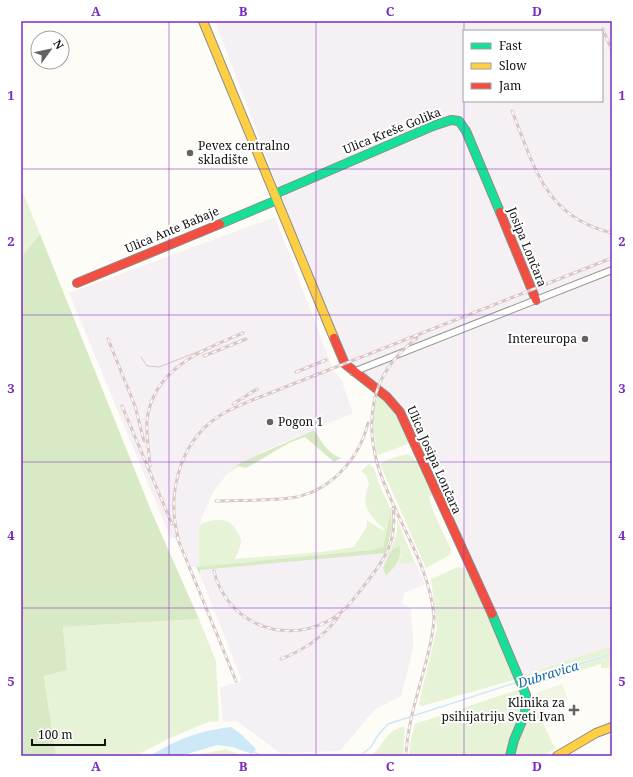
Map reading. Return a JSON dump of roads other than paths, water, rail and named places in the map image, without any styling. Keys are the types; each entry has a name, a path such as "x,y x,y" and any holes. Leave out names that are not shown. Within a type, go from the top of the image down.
{"street":[{"path":"203,21 337,347 345,364 353,372 612,270"},
{"name":"Ulica Kreše Golika","path":"276,197 370,152 452,120 459,121 466,131 496,203"},
{"name":"Ulica Ante Babaje","path":"77,283 276,197"},
{"name":"Josipa Lončara","path":"496,203 536,300"},
{"name":"Ulica Josipa Lončara","path":"353,372 378,388 392,401 400,412 524,686 528,696 528,710 514,739 511,755"},
{"path":"556,756 596,733 612,727"}],"water":[{"path":"231,727 241,734 256,749 252,754 232,747 217,745 181,756 150,756 179,740 198,733"}],"waterway":[{"name":"Dubravica","path":"524,681 612,654"},
{"name":"Dubravica","path":"360,756 371,747 378,735 388,724 518,682"},
{"name":"Dubravica","path":"253,751 261,756"}],"tram line":[{"path":"141,357 147,366 159,367 210,347"}],"railway":[{"path":"603,29 612,51"},
{"path":"512,111 536,170 557,202 571,215 589,226 612,233"},
{"path":"179,541 175,524 174,507 175,489 179,472 185,456 194,441 205,427 219,416 255,399 612,258"},
{"path":"150,466 147,420 151,402 159,387 169,375 182,364 196,355 243,333"},
{"path":"406,756 411,719 431,643 434,617 429,589 420,562 384,484 376,458 372,431 374,402 380,383 395,358 417,338"},
{"path":"108,339 135,406 144,441"},
{"path":"204,356 246,339"},
{"path":"296,372 326,360"},
{"path":"233,404 257,389"},
{"path":"122,406 172,524"},
{"path":"216,501 290,498 304,495 317,489 329,482 350,462 358,450 368,423"},
{"path":"214,571 220,588 230,603 243,615 257,624 274,629 291,631 308,628 326,622 349,605 385,557 392,540 394,520 393,508"},
{"path":"177,537 236,681"},
{"path":"281,659 313,642 327,630 339,616"}],"place":[{"name":"Pevex centralno skladište","path":"190,153"},
{"name":"Intereuropa","path":"585,339"},
{"name":"Pogon 1","path":"270,422"},
{"name":"Klinika za psihijatriju Sveti Ivan","path":"574,710"}]}
